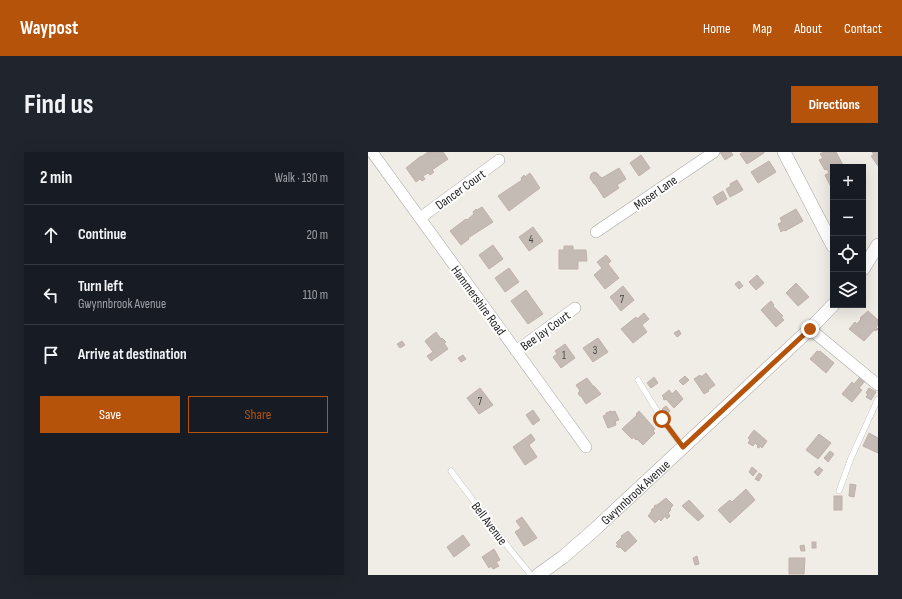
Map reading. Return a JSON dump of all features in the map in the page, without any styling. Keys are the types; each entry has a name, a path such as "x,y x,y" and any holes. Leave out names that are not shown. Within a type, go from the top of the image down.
{"street":[{"name":"Hammershire Road","path":"372,152 586,447"},
{"name":"Moser Lane","path":"596,232 714,152"},
{"path":"784,152 830,240"},
{"name":"Dancer Court","path":"420,218 499,160"},
{"path":"866,264 878,244"},
{"name":"Bee Jay Court","path":"516,351 575,308"},
{"name":"Gwynnbrook Avenue","path":"538,575 563,557 593,531 810,329 830,308"},
{"path":"810,329 878,385"}],"lane":[{"path":"638,380 662,419 683,447"},
{"path":"839,490 851,458 878,399"},
{"name":"Bell Avenue","path":"451,470 531,575"}],"building":[{"path":"428,152 443,152 448,159 432,170 434,172 430,175 428,173 423,176 425,179 422,181 420,179 416,182 406,168"},
{"path":"720,152 731,152 733,155 725,160"},
{"path":"743,152 764,153 747,164 740,154"},
{"path":"824,152 836,152 842,164 830,164 830,185 825,175 829,173 827,169 825,170 819,160 823,158 820,154"},
{"path":"872,152 878,152 878,166 871,156 874,155"},
{"path":"641,155 650,168 639,176 630,163"},
{"path":"769,161 776,172 758,183 751,172"},
{"path":"619,168 626,179 617,185 619,188 604,198 590,178 591,174 594,172 597,173 602,178"},
{"path":"530,173 540,188 509,211 498,196 522,180 521,178 524,175 525,177"},
{"path":"737,180 743,190 730,197 726,189 731,186 730,184"},
{"path":"723,191 727,199 717,205 713,197"},
{"path":"482,207 493,222 468,238 469,239 461,245 450,231 466,219 467,220 474,214 473,212 476,209 477,210"},
{"path":"796,209 803,221 781,232 778,224 782,222 780,218"},
{"path":"533,227 543,241 529,251 519,237"},
{"path":"493,245 503,259 489,269 479,255"},
{"path":"564,246 573,246 573,250 586,250 587,261 578,261 578,269 559,269 559,250 564,250"},
{"path":"606,255 611,261 608,264 619,278 605,289 594,275 602,268 597,262"},
{"path":"509,268 519,282 505,292 495,278"},
{"path":"757,275 764,283 756,290 749,282"},
{"path":"739,281 743,286 739,289 735,284"},
{"path":"796,283 809,297 798,306 786,293"},
{"path":"623,286 634,300 621,311 610,297"},
{"path":"526,290 543,314 528,324 511,301"},
{"path":"771,301 774,305 773,306 783,316 781,317 784,320 776,327 761,310"},
{"path":"868,311 878,320 878,325 876,327 878,329 876,331 874,330 864,341 849,329 855,322 857,324 861,319 860,318"},
{"path":"644,313 649,319 642,325 647,332 633,343 621,329 636,317 637,319"},
{"path":"679,330 681,334 677,337 674,333"},
{"path":"436,332 441,339 442,338 446,342 444,343 448,349 431,361 427,356 433,352 425,341"},
{"path":"598,338 608,352 593,362 583,348"},
{"path":"402,341 405,345 400,348 397,344"},
{"path":"565,344 575,358 561,368 553,357 557,354 555,351"},
{"path":"817,351 820,351 834,363 826,373 810,359"},
{"path":"463,355 466,359 461,362 458,358"},
{"path":"706,373 715,385 704,394 694,379 700,375 701,377"},
{"path":"685,376 689,380 683,385 679,381"},
{"path":"654,377 658,383 651,388 647,383"},
{"path":"860,377 865,381 859,388 862,390 852,402 842,394 852,382 854,384"},
{"path":"587,378 601,394 586,404 578,393 580,391 576,385"},
{"path":"480,388 493,405 479,414 467,398"},
{"path":"869,388 876,392 871,400 866,397 868,394 866,393"},
{"path":"669,390 672,394 676,390 683,399 674,408 666,399 663,399 664,398 662,396"},
{"path":"666,406 670,411 666,414 662,409"},
{"path":"533,410 540,420 533,425 526,415"},
{"path":"611,411 615,411 619,420 615,421 616,425 608,428 603,416"},
{"path":"639,411 655,429 653,431 655,433 643,445 637,439 636,440 633,437 632,439 622,429 637,415 636,414"},
{"path":"754,430 767,441 762,448 760,446 759,448 757,447 758,446 755,443 753,446 748,443 750,440 748,438"},
{"path":"869,433 878,438 878,453 863,446"},
{"path":"531,434 535,440 529,445 537,457 525,465 513,447"},
{"path":"819,434 831,443 818,459 806,450"},
{"path":"830,451 834,454 828,462 824,458"},
{"path":"752,467 757,471 753,476 749,472"},
{"path":"819,467 823,470 818,476 814,472"},
{"path":"759,473 762,475 759,481 755,479"},
{"path":"850,484 856,485 854,497 849,496"},
{"path":"746,489 755,500 730,523 718,510 730,500 732,502"},
{"path":"834,496 842,496 842,510 834,510"},
{"path":"666,498 673,505 668,513 670,516 667,519 665,516 661,521 659,519 655,523 648,516 652,511 651,510 655,507 654,506"},
{"path":"689,500 704,516 698,521 682,506"},
{"path":"522,517 537,538 524,546 515,532 521,528 516,521"},
{"path":"628,531 637,541 625,552 620,547 619,548 616,546 618,544 616,543 622,537 621,536"},
{"path":"463,535 470,545 454,557 447,547"},
{"path":"812,542 816,542 816,548 812,548"},
{"path":"804,545 805,551 801,551 800,546"},
{"path":"494,549 500,560 496,562 499,566 493,569 491,566 489,568 482,557"},
{"path":"697,556 699,564 695,565 693,558"},
{"path":"789,558 805,558 804,574 789,574"}],"route":[{"path":"662,419 683,447 810,329"}]}
